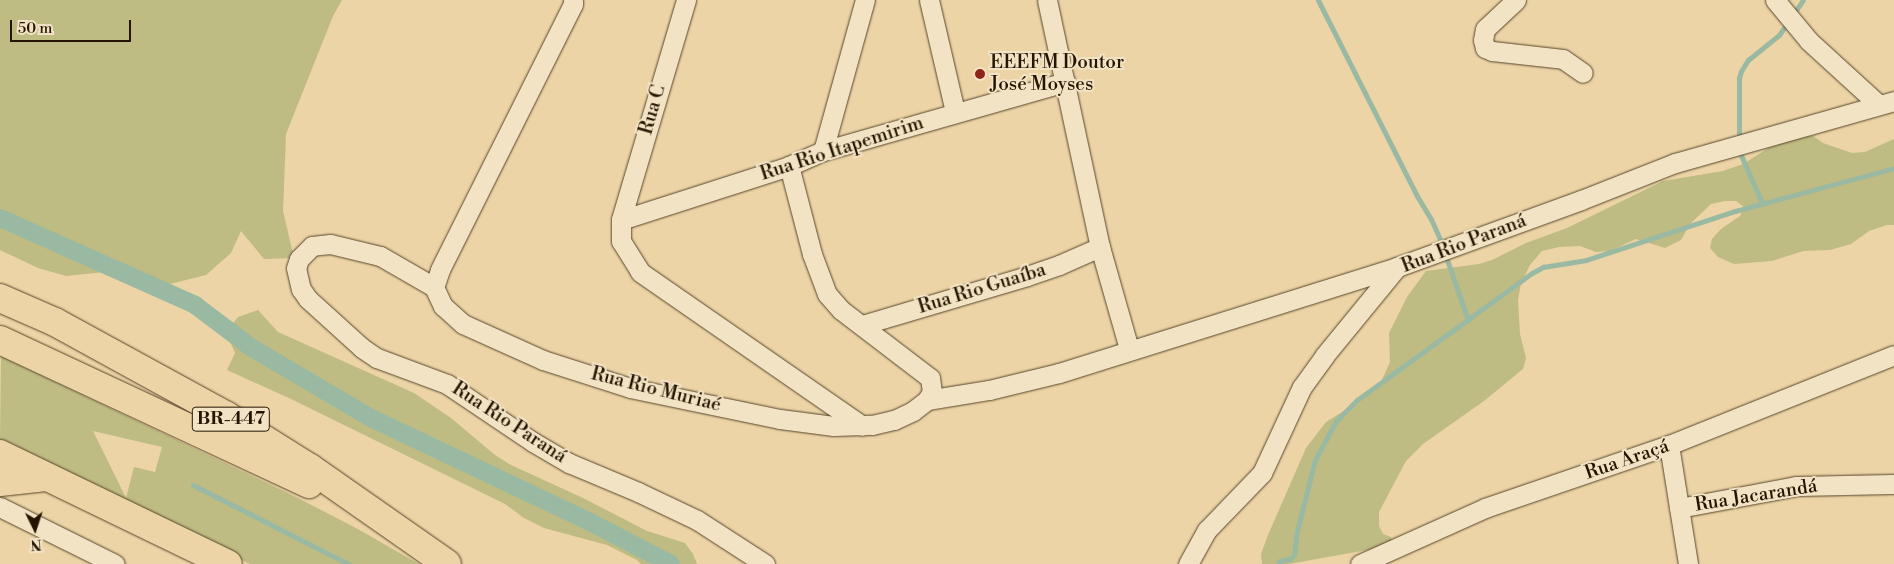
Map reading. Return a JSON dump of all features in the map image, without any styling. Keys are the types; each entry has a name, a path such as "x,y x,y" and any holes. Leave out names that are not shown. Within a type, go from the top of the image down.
{"main road":[{"name":"BR-447","path":"0,298 55,322 227,416 310,468 447,564"},
{"path":"0,340 387,521"},
{"path":"0,454 228,564"},
{"path":"0,482 46,477"}],"street":[{"path":"434,287 440,270 573,4 573,0"},
{"name":"Rua C","path":"621,220 686,0"},
{"path":"823,151 865,0"},
{"path":"929,0 955,112"},
{"path":"1047,0 1100,247 1129,349"},
{"path":"1516,0 1485,29 1483,40 1485,48 1492,51 1563,59 1583,73"},
{"name":"Rua Rio Paraná","path":"1775,0 1809,41 1886,103"},
{"name":"Rua Rio Itapemirim","path":"621,220 789,166 823,151 1065,82"},
{"name":"Rua Rio Paraná","path":"1188,564 1207,530 1262,473 1302,387 1325,355 1397,267 1581,200 1674,163 1886,103"},
{"path":"789,166 812,254 827,294 841,310 930,378 932,392 927,400"},
{"path":"621,220 621,241 640,272 862,426"},
{"name":"Rua Rio Paraná","path":"434,287 380,256 330,244 319,244 306,250 299,259 296,268 300,289 308,299 362,348 377,358 447,384 533,442 570,463 638,492 696,520 765,564"},
{"name":"Rua Rio Guaíba","path":"862,325 1027,276 1059,265 1100,247"},
{"path":"927,400 989,390 1059,373 1129,349 1397,267"},
{"name":"Rua Rio Muriaé","path":"434,287 443,306 463,324 543,360 630,388 780,419 834,426 862,426 894,420 913,411 927,400"},
{"name":"Rua Araçá","path":"1360,564 1485,508 1669,446 1894,355"},
{"path":"1669,446 1688,564"},
{"name":"Rua Jacarandá","path":"1679,508 1796,486 1894,484"},
{"path":"0,507 115,564"}],"shaded area":[{"path":"0,0 342,0 333,16 286,134 283,211 294,258 264,259 241,231 231,253 206,275 166,285 105,272 66,276 38,268 0,250"},
{"path":"1804,136 1813,136 1823,143 1852,153 1865,152 1894,139 1894,225 1887,225 1869,231 1851,244 1830,250 1803,251 1772,261 1734,264 1718,257 1710,248 1712,239 1721,229 1740,216 1744,207 1736,201 1725,201 1711,204 1690,224 1681,240 1665,248 1636,239 1610,251 1596,252 1580,246 1559,247 1542,251 1530,265 1521,283 1518,300 1520,334 1526,358 1523,369 1484,401 1423,444 1406,461 1379,512 1379,526 1383,534 1391,537 1392,543 1384,547 1289,564 1262,564 1261,554 1268,535 1306,448 1326,422 1365,398 1381,382 1390,362 1389,333 1407,297 1426,271 1479,264 1492,260 1526,243 1567,228 1663,181 1723,171 1743,164 1770,147"},
{"path":"258,310 278,332 414,393 451,418 495,455 511,465 583,498 647,531 685,543 697,564 641,564 637,560 607,545 544,528 524,518 505,504 291,399 227,370 235,353 226,332 238,317"},
{"path":"1,356 292,495 356,528 419,564 250,564 0,440","holes":["93,431 162,447 155,472 134,467 126,498"]}],"waterway":[{"path":"1318,0 1417,196 1431,219 1443,246"},
{"path":"1739,140 1739,78 1741,71 1748,60 1779,35 1803,0"},
{"path":"1740,148 1740,153 1762,203"},
{"path":"1278,564 1280,561 1290,559 1294,555 1297,531 1315,460 1336,421 1357,400 1532,273 1543,267 1586,260 1735,211 1894,168"},
{"path":"0,218 195,305 252,348 371,418 588,521 671,564"},
{"path":"1445,254 1468,320"},
{"path":"193,485 349,564"}],"place":[{"name":"EEEFM Doutor José Moyses","path":"980,74"}]}
